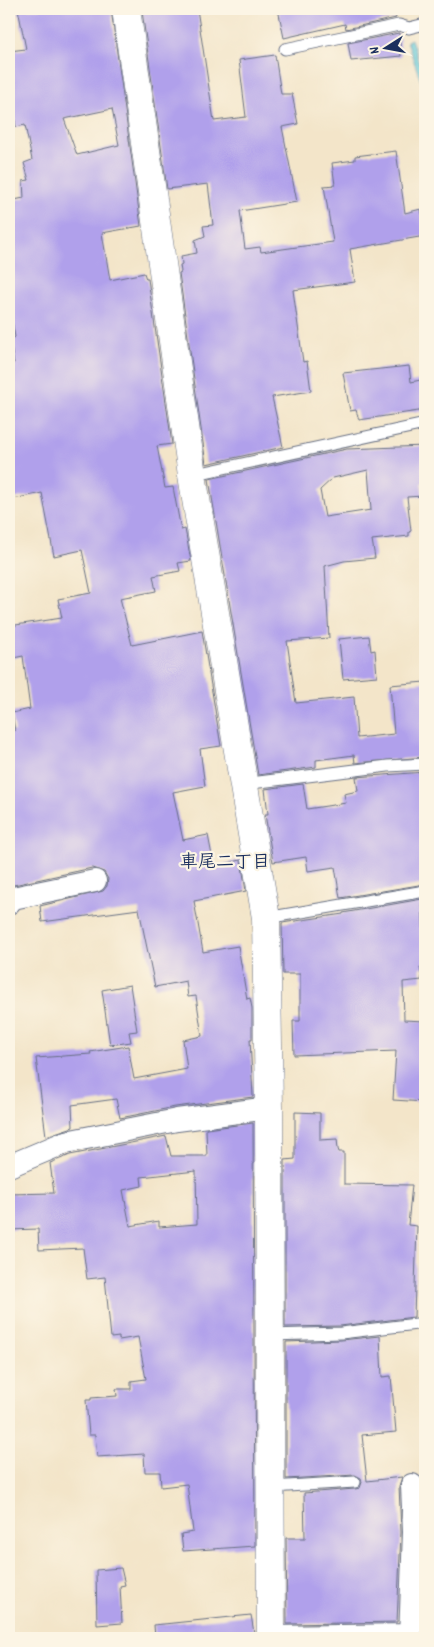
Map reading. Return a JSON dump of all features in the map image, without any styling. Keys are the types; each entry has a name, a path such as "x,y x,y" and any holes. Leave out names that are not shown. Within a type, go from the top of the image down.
{"street":[{"path":"126,9 192,475 266,918 269,1108 271,1638 410,1637 414,1532 412,1485"},
{"path":"9,902 13,898 95,881"},
{"path":"9,1166 66,1142 177,1120 269,1108"}],"lane":[{"path":"285,49 399,25 409,28 425,24"},
{"path":"192,475 425,424"},
{"path":"243,784 388,766 425,764"},
{"path":"266,918 425,891"},
{"path":"269,1335 342,1333 425,1323"},
{"path":"271,1487 355,1482"}],"water":[{"path":"411,39 425,80 425,93 407,41"}],"building":[{"path":"18,9 111,9 141,226 102,233 110,280 144,273 146,279 148,279 172,444 157,446 165,488 173,487 181,530 185,529 191,561 178,563 180,571 153,576 156,591 120,598 132,645 202,631 221,746 200,749 205,786 173,792 183,840 208,835 214,866 241,860 246,891 194,901 203,952 238,946 247,999 250,998 252,1008 252,1039 250,1039 253,1097 175,1107 120,1118 116,1099 72,1105 73,1127 46,1136 36,1058 91,1054 90,1052 128,1046 134,1079 187,1069 183,1040 202,1036 196,996 188,997 186,981 155,987 139,909 42,922 40,906 103,891 107,886 108,879 104,872 92,868 9,886 9,732 15,731 12,713 30,709 23,656 9,659 9,626 62,618 58,599 91,593 82,550 54,556 42,493 13,499 12,496 9,497 9,410 12,409 9,364 14,363 10,341 15,337 9,304 9,201 24,198 23,181 29,180 24,163 32,160 25,125 16,127 9,86 9,51 26,49","holes":["112,109 119,145 77,155 64,119"]},
{"path":"197,9 214,121 246,117 239,60 275,55 281,94 292,94 298,124 282,127 297,202 240,211 245,249 260,247 261,252 333,242 324,186 335,185 332,163 355,160 355,156 396,151 405,213 421,209 422,214 425,213 425,236 350,249 355,282 293,290 303,362 307,361 311,391 272,397 283,447 206,464 179,273 181,272 180,265 182,264 181,256 197,253 195,240 205,236 203,226 213,225 208,184 167,189 142,11"},
{"path":"278,9 394,9 396,18 346,29 345,24 284,38"},
{"path":"399,33 401,56 351,61 348,43"},
{"path":"409,366 411,382 425,379 425,410 359,420 356,410 350,411 343,373"},
{"path":"425,446 425,482 421,483 423,496 407,497 411,531 409,536 372,540 375,558 344,561 325,566 329,638 287,641 296,703 354,697 357,738 394,734 390,685 425,682 425,757 355,763 354,755 316,760 316,767 258,775 209,479 347,449","holes":["368,470 371,510 325,517 320,490 333,478"]},
{"path":"369,636 371,651 375,650 377,676 343,679 339,639"},
{"path":"425,772 425,884 340,898 335,867 308,871 306,857 273,862 265,814 268,814 265,789 303,784 307,809 346,803 344,794 358,791 356,777"},
{"path":"422,899 425,967 420,967 422,980 403,982 404,1020 425,1021 425,1102 393,1100 396,1051 294,1055 293,1021 300,1021 300,974 283,974 282,923"},
{"path":"130,985 137,1031 129,1032 131,1042 110,1045 102,990"},
{"path":"295,1112 320,1113 320,1140 337,1139 339,1152 344,1152 344,1184 412,1185 408,1225 417,1226 414,1317 340,1326 285,1327 285,1160 295,1159"},
{"path":"253,1123 255,1546 183,1551 181,1534 193,1532 187,1484 161,1487 160,1472 145,1472 144,1454 97,1457 95,1435 89,1435 86,1400 117,1396 116,1389 131,1389 131,1381 146,1379 138,1337 119,1340 119,1337 111,1338 105,1277 87,1279 83,1248 39,1250 38,1229 9,1230 9,1194 54,1193 50,1163 70,1155 166,1136 171,1156 207,1156 206,1129","holes":["196,1171 197,1224 159,1227 159,1221 130,1226 123,1190 142,1186 141,1177"]},
{"path":"380,1336 382,1377 391,1376 396,1432 362,1435 367,1481 402,1477 399,1486 401,1532 397,1622 287,1624 286,1538 305,1538 304,1493 355,1489 360,1488 362,1482 361,1478 355,1475 286,1479 286,1342 341,1340"},
{"path":"121,1568 125,1585 120,1586 122,1623 97,1625 96,1570"},
{"path":"251,1615 254,1633 250,1633 251,1638 155,1638 154,1625"}],"district":[{"name":"車尾二丁目","path":"225,863"}]}
